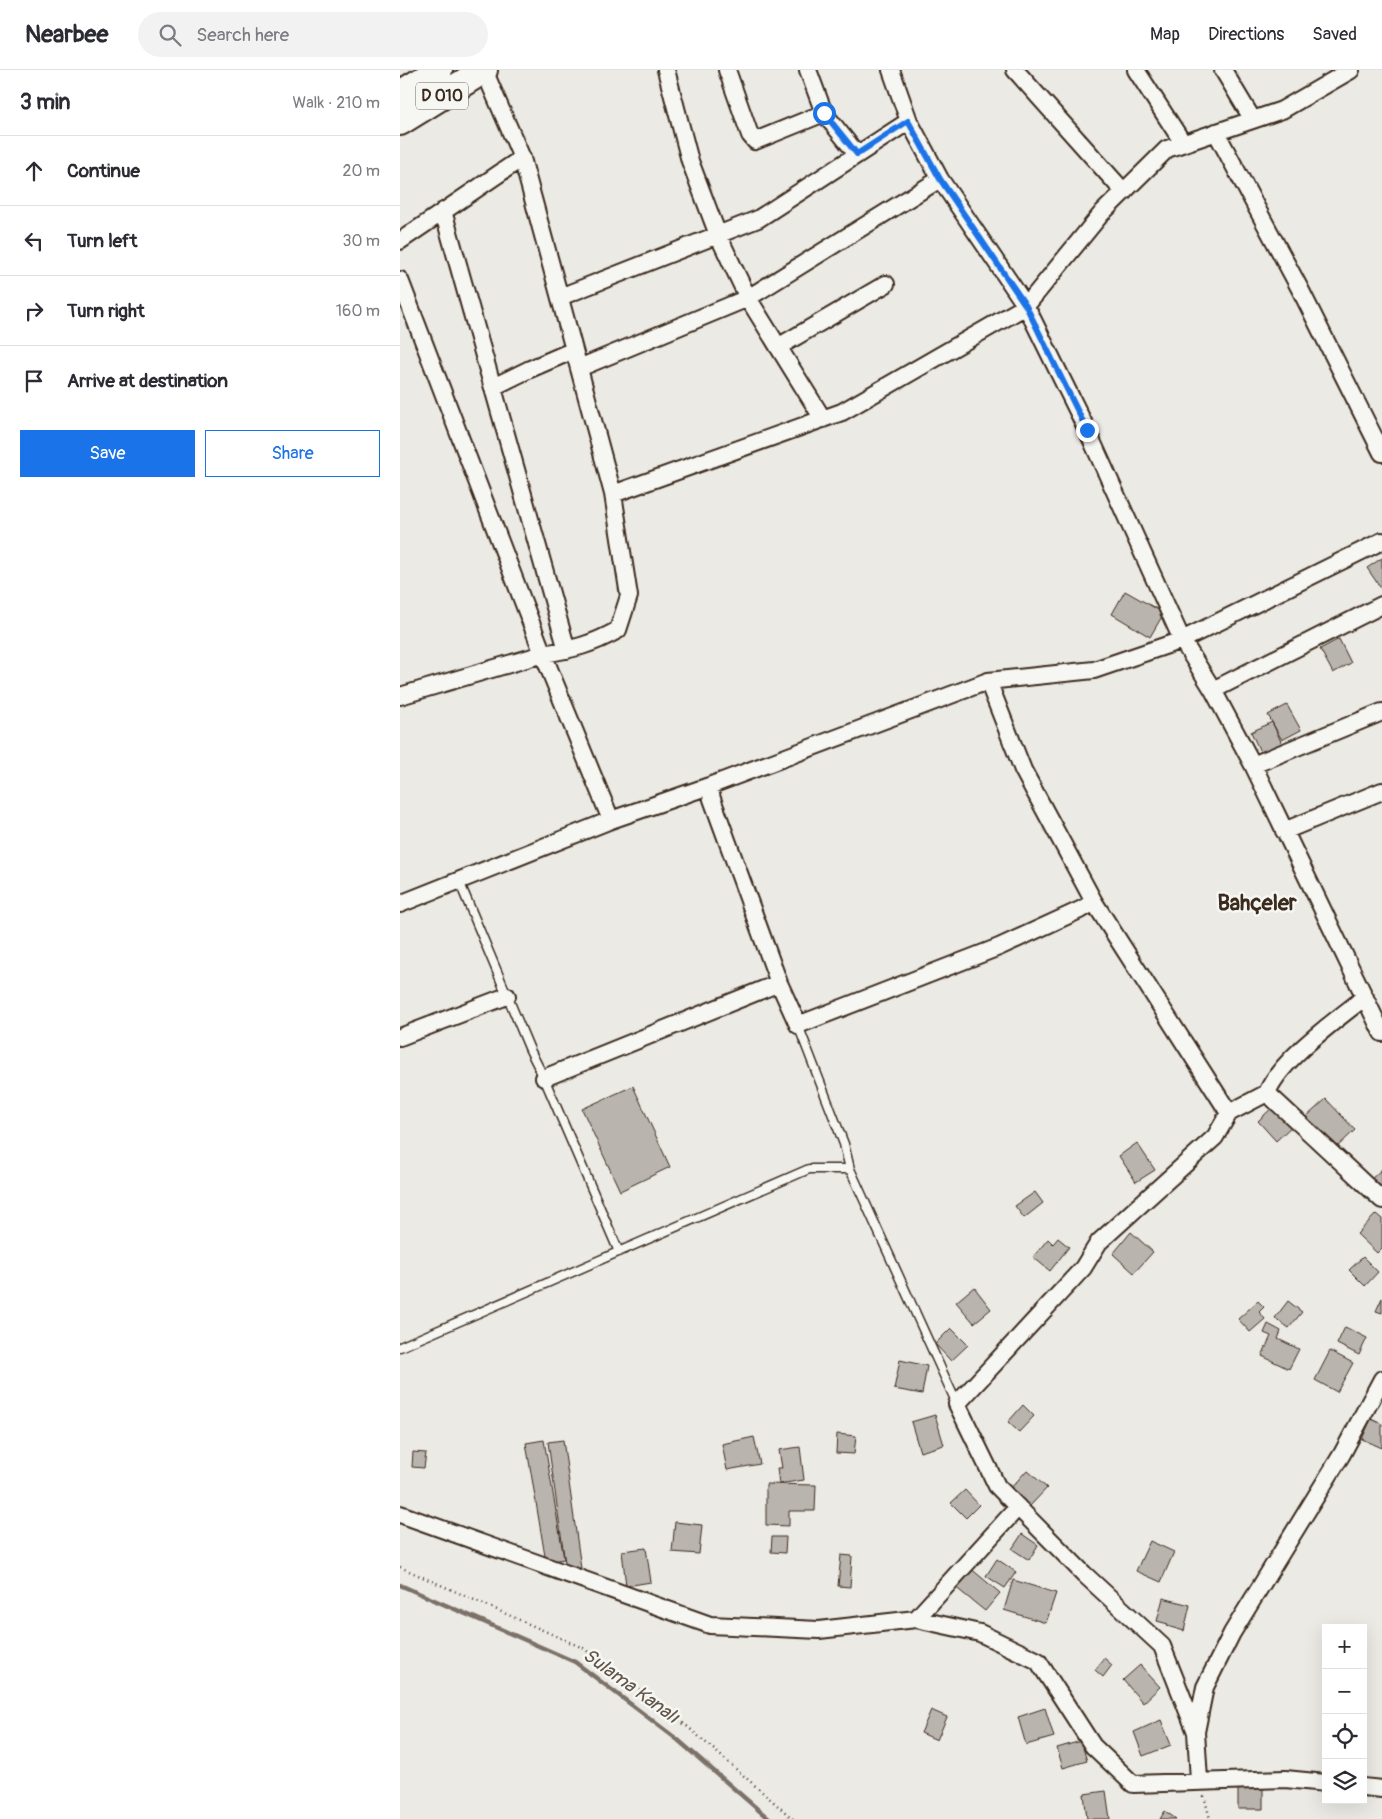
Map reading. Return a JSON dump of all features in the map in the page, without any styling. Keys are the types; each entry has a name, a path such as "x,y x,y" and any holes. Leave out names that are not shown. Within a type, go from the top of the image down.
{"highway":[{"name":"D 010","path":"400,94 439,70"},
{"name":"D 010","path":"400,122 484,70"}],"street":[{"path":"400,696 543,654 568,650 596,642 618,630 629,596 614,494 522,158 484,70"},
{"path":"666,70 690,161 718,235 748,298 823,419"},
{"path":"727,70 750,135 756,141 824,113"},
{"path":"808,70 824,113 857,154"},
{"path":"891,70 908,121 940,179 1026,306 1087,430 1182,640 1213,690 1253,765 1382,1033"},
{"path":"1015,70 1124,192"},
{"path":"1136,70 1183,142"},
{"path":"1223,70 1252,120"},
{"path":"614,494 842,412 1026,306 1102,214 1167,149 1282,110 1351,70"},
{"path":"560,297 758,219 908,121"},
{"path":"1216,132 1300,289 1382,453"},
{"path":"400,241 522,158"},
{"path":"579,368 748,298 940,179"},
{"path":"443,211 568,650"},
{"path":"400,280 543,654 611,820"},
{"path":"778,347 886,284"},
{"path":"493,387 530,368 574,350"},
{"path":"400,904 611,820 709,786 988,681 1094,670 1182,640 1382,541"},
{"path":"1213,690 1382,605"},
{"path":"988,681 1023,770 1094,902 1229,1113"},
{"path":"1253,765 1382,712"},
{"path":"709,786 778,983 798,1024 999,947 1094,902"},
{"path":"1284,831 1382,791"},
{"path":"544,1078 778,983"},
{"path":"400,1037 507,996"},
{"path":"1196,1732 1162,1646 1084,1574 997,1486 957,1404 1083,1268 1099,1242 1215,1137 1229,1113 1267,1093 1271,1084 1292,1057 1364,997"},
{"path":"1267,1093 1382,1200"},
{"path":"1199,1780 1196,1732 1205,1687 1232,1633 1342,1454 1382,1379"},
{"path":"916,1619 1018,1507"},
{"path":"400,1514 710,1625 819,1630 916,1619 980,1633 1038,1661 1093,1746 1133,1784 1199,1780 1285,1779 1322,1783"},
{"path":"1367,1787 1382,1789"}],"lane":[{"path":"459,881 618,1252"},
{"path":"798,1024 844,1144 850,1169 957,1404"},
{"path":"400,1347 810,1169 850,1169"}],"path":[{"path":"400,1567 583,1648 688,1727 793,1819"},
{"path":"1199,1780 1210,1819"}],"building":[{"path":"1382,558 1382,590 1367,568"},
{"path":"1125,591 1164,613 1150,637 1112,614"},
{"path":"1339,639 1351,663 1333,673 1320,649"},
{"path":"1287,705 1301,730 1282,740 1268,715"},
{"path":"1272,722 1283,746 1262,756 1251,732"},
{"path":"633,1086 670,1167 620,1191 582,1109"},
{"path":"1326,1099 1355,1130 1335,1149 1305,1118"},
{"path":"1276,1104 1294,1124 1276,1141 1258,1121"},
{"path":"1137,1143 1155,1170 1136,1182 1119,1156"},
{"path":"1382,1169 1382,1195 1369,1181"},
{"path":"1035,1192 1043,1203 1024,1218 1015,1206"},
{"path":"1376,1214 1382,1219 1382,1248 1377,1253 1357,1234"},
{"path":"1131,1232 1153,1252 1134,1273 1113,1254"},
{"path":"1058,1238 1069,1247 1050,1271 1033,1257 1048,1239 1053,1244"},
{"path":"1363,1257 1378,1272 1365,1286 1349,1270"},
{"path":"974,1287 991,1309 974,1323 956,1302"},
{"path":"1382,1298 1382,1313 1376,1311"},
{"path":"1258,1301 1264,1307 1259,1312 1265,1319 1250,1332 1238,1319"},
{"path":"1288,1301 1302,1312 1289,1328 1275,1318"},
{"path":"1268,1324 1281,1331 1278,1339 1299,1349 1289,1369 1262,1356 1271,1336 1264,1333"},
{"path":"1345,1327 1367,1338 1359,1355 1337,1344"},
{"path":"951,1328 968,1345 951,1361 935,1344"},
{"path":"1330,1351 1353,1363 1337,1392 1315,1380"},
{"path":"900,1360 927,1366 922,1394 894,1389"},
{"path":"1023,1405 1034,1416 1019,1432 1008,1422"},
{"path":"935,1415 944,1445 920,1452 911,1422"},
{"path":"1371,1419 1382,1424 1382,1448 1362,1439"},
{"path":"837,1434 856,1436 854,1454 836,1453"},
{"path":"754,1437 760,1464 727,1470 722,1444"},
{"path":"544,1440 564,1559 546,1562 526,1443"},
{"path":"563,1440 581,1568 566,1570 548,1442"},
{"path":"800,1447 804,1480 779,1484 777,1468 782,1468 779,1450"},
{"path":"413,1452 426,1453 424,1468 412,1467"},
{"path":"1027,1470 1047,1488 1029,1507 1010,1489"},
{"path":"766,1484 816,1485 815,1511 789,1511 789,1526 766,1525"},
{"path":"965,1490 979,1505 966,1518 951,1503"},
{"path":"675,1522 702,1525 699,1554 672,1552"},
{"path":"1022,1534 1038,1545 1029,1560 1012,1549"},
{"path":"772,1537 786,1537 785,1553 771,1552"},
{"path":"1150,1541 1174,1552 1161,1582 1136,1571"},
{"path":"646,1548 651,1582 626,1586 622,1551"},
{"path":"841,1555 852,1556 850,1587 838,1586"},
{"path":"997,1559 1016,1572 1005,1588 986,1576"},
{"path":"969,1567 1000,1593 985,1611 954,1586"},
{"path":"1013,1580 1056,1593 1046,1623 1004,1610"},
{"path":"1163,1598 1190,1605 1184,1631 1157,1621"},
{"path":"1104,1658 1112,1665 1103,1677 1095,1670"},
{"path":"1140,1665 1160,1687 1143,1703 1123,1680"},
{"path":"1045,1708 1054,1737 1026,1745 1018,1717"},
{"path":"931,1710 947,1717 937,1740 921,1733"},
{"path":"1161,1720 1171,1745 1143,1756 1134,1732"},
{"path":"1081,1741 1087,1761 1063,1768 1057,1748"},
{"path":"1238,1786 1263,1786 1263,1809 1238,1809"},
{"path":"1106,1791 1110,1819 1087,1819 1084,1794"},
{"path":"1165,1811 1176,1819 1160,1819"}],"waterway":[{"name":"Sulama Kanalı","path":"400,1585 575,1662 678,1740 769,1819"}],"district":[{"name":"Bahçeler","path":"1257,903"}],"route":[{"path":"824,113 857,154 908,121 940,179 1026,306 1087,430"}]}
